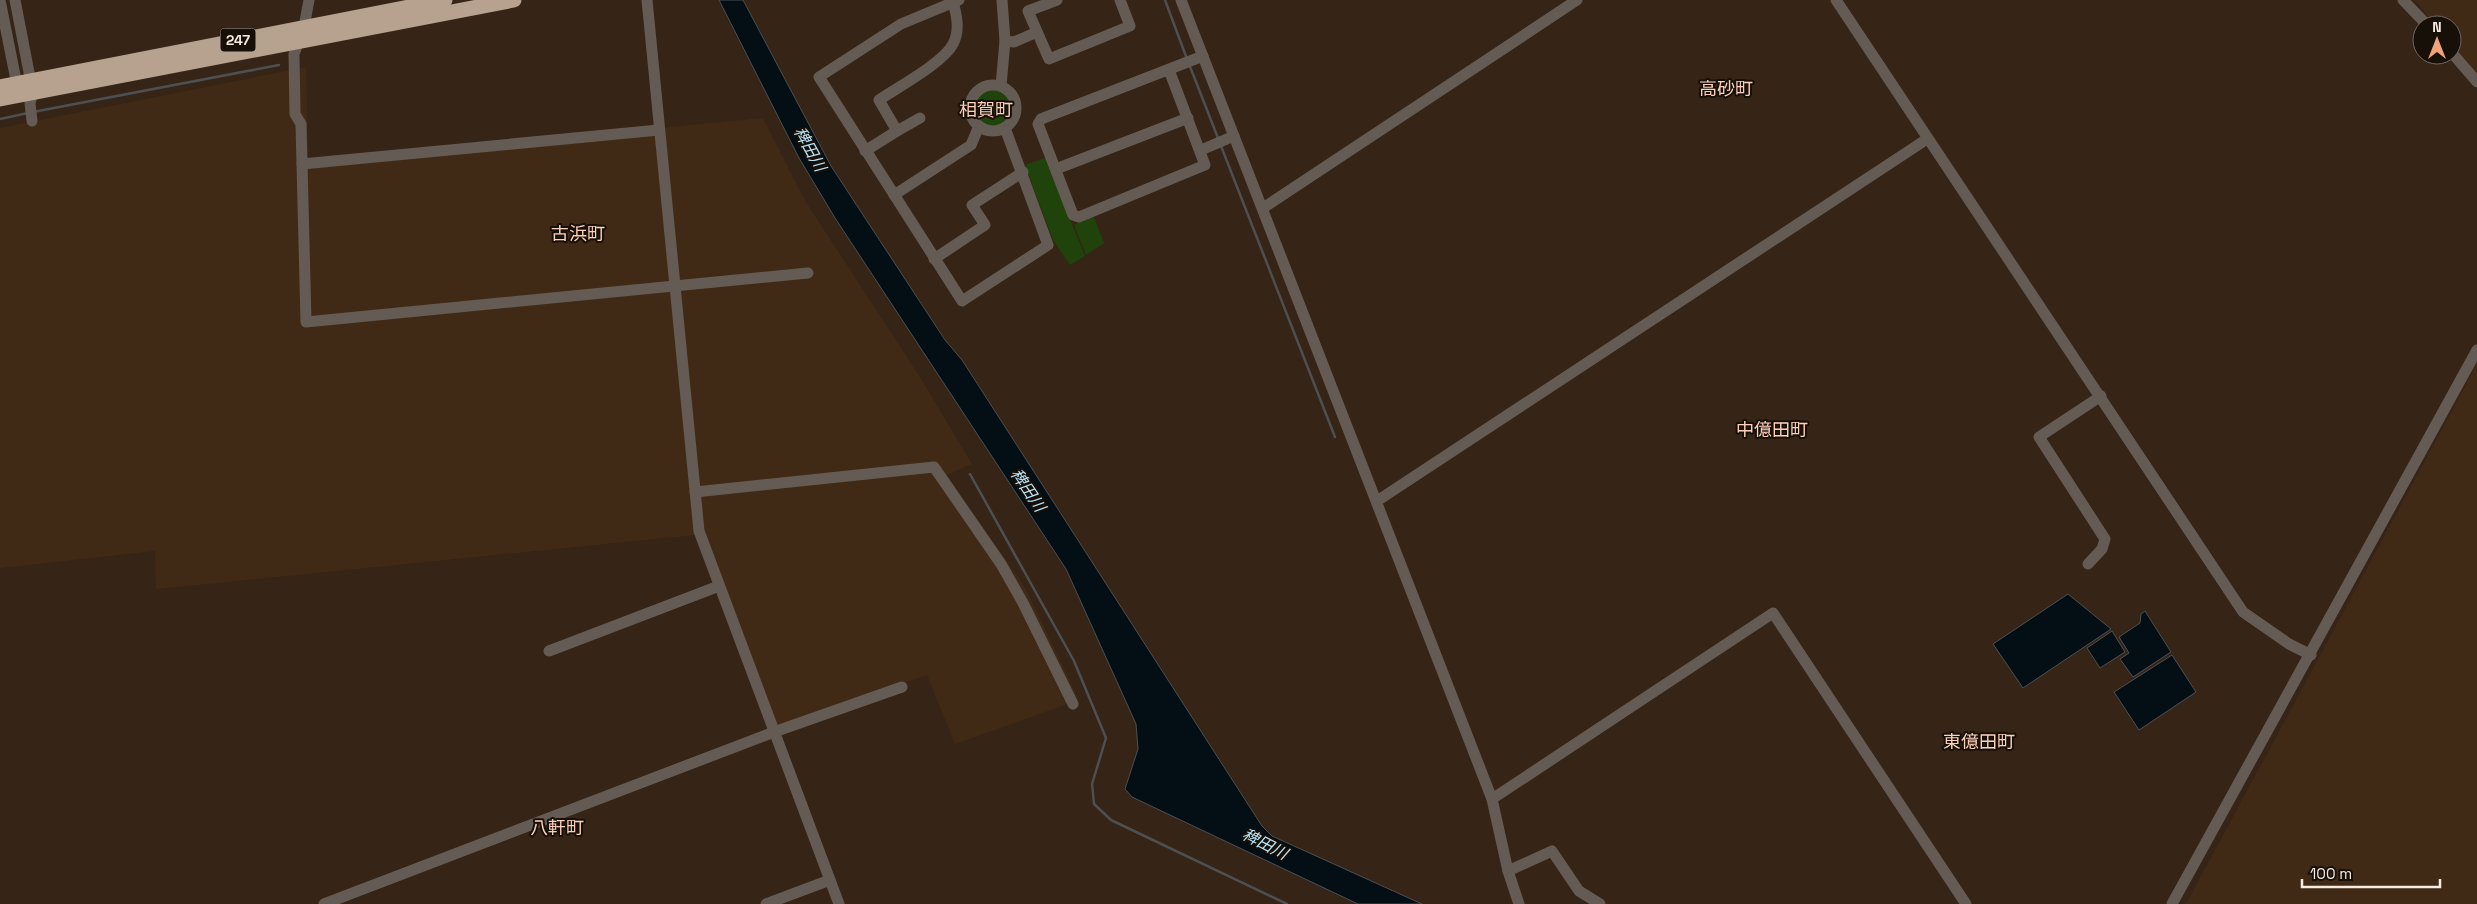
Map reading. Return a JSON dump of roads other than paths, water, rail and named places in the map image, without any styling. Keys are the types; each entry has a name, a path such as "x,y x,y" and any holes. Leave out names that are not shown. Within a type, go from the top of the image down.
{"highway":[{"name":"247","path":"0,99 26,91 304,27 446,0"},
{"name":"247","path":"0,87 26,91 298,42 514,0"}],"street":[{"path":"0,0 26,91"},
{"path":"15,0 26,91 32,121"},
{"path":"309,0 304,27 294,54 295,114 301,124 306,322 808,273"},
{"path":"647,0 699,531 839,904"},
{"path":"1001,86 1005,42 1002,0"},
{"path":"1057,0 1028,10 1049,59 1130,26 1122,1"},
{"path":"1181,0 1194,60 1225,139 1263,208 1492,799 1508,871 1519,904"},
{"path":"1263,208 1577,0"},
{"path":"1836,0 2243,612 2289,644 2311,655"},
{"path":"2404,0 2418,15"},
{"path":"897,131 879,100 945,56 954,43 957,31 956,1 901,24 818,77 962,301 1048,245 1023,172 1005,128"},
{"path":"1005,42 1014,42 1037,32"},
{"path":"1169,70 1201,150 1205,165 1203,168 1078,217 1073,215 1038,124 1041,119 1194,60"},
{"path":"2462,65 2477,82"},
{"path":"986,85 1001,86 1013,95 1016,102 1015,117 1005,128 990,131 979,126 972,117 970,110 974,95 986,85"},
{"path":"865,151 920,118"},
{"path":"1056,169 1188,118"},
{"path":"894,195 971,145 979,126"},
{"path":"302,164 659,130"},
{"path":"1201,150 1225,139"},
{"path":"1377,501 1927,139"},
{"path":"934,259 985,225 972,205 1023,172"},
{"path":"2172,904 2311,655 2477,350"},
{"path":"2088,564 2102,549 2105,539 2039,437 2101,396"},
{"path":"695,492 934,467 1001,564 1023,603 1073,704"},
{"path":"549,651 719,586"},
{"path":"1492,799 1773,613 1966,904"},
{"path":"324,904 774,732 902,687"},
{"path":"1508,871 1552,851 1579,891 1600,904"},
{"path":"766,904 830,880"}],"water":[{"name":"稗田川","path":"719,0 743,0 831,166 945,340 962,360 1262,826 1272,836 1422,904 1358,904 1132,797 1125,789 1138,749 1136,724 1066,569 835,218 799,158"},
{"path":"2068,594 2111,629 2023,688 1993,644"},
{"path":"2145,611 2171,652 2133,677 2120,659 2129,653 2119,637 2140,623 2141,614"},
{"path":"2112,631 2125,652 2100,668 2087,648"},
{"path":"2172,655 2196,692 2139,730 2114,692"}],"waterway":[{"path":"1165,0 1187,59"},
{"path":"1189,64 1218,138"},
{"path":"33,112 279,65"},
{"path":"0,119 28,113"},
{"path":"1221,146 1335,437"},
{"path":"970,474 1074,661 1106,738 1092,784 1094,804 1111,820 1287,904"}],"district":[{"name":"高砂町","path":"1726,88"},
{"name":"相賀町","path":"986,109"},
{"name":"古浜町","path":"578,233"},
{"name":"中億田町","path":"1772,429"},
{"name":"東億田町","path":"1979,741"},
{"name":"八軒町","path":"557,827"}]}
